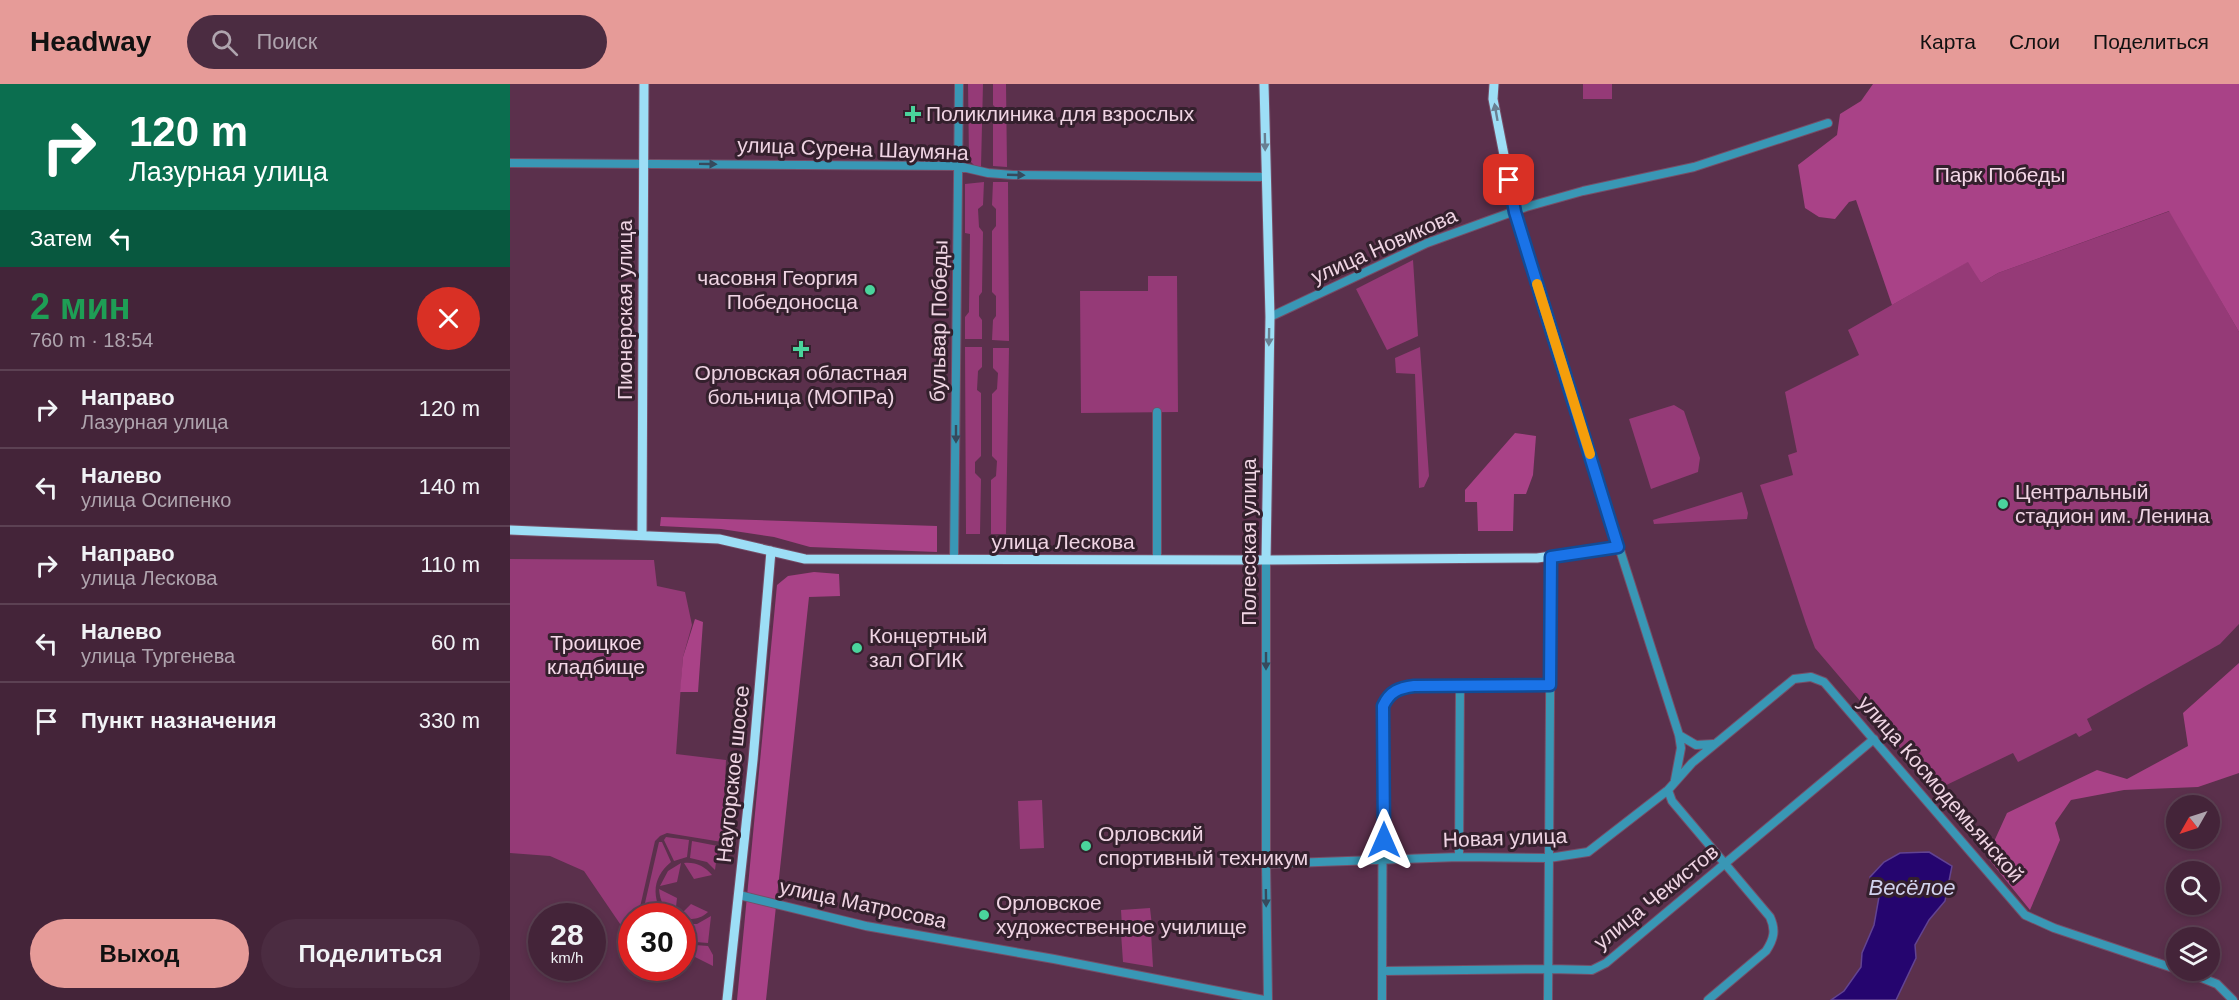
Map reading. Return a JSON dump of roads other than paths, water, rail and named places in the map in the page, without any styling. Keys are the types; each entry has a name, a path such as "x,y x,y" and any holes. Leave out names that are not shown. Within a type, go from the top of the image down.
{"main road":[{"name":"Пионерская улица","path":"642,535 644,84"},
{"name":"Полесская улица","path":"1264,84 1270,317 1266,560"},
{"path":"1494,84 1493,99 1515,212 1618,547"},
{"name":"улица Лескова","path":"510,530 719,539 805,559 1266,560 1551,557 1618,547"},
{"name":"Наугорское шоссе","path":"727,1000 758,704 771,551"}],"street":[{"name":"бульвар Победы","path":"954,559 959,84"},
{"name":"улица Новикова","path":"1270,317 1426,243 1515,212 1583,191 1694,167 1828,123"},
{"name":"улица Сурена Шаумяна","path":"510,163 958,166 988,173 1013,175 1103,178 1266,177"},
{"path":"1157,412 1157,560"},
{"path":"1618,547 1679,735 1681,748 1674,781"},
{"path":"1548,1000 1551,557"},
{"name":"Полесская улица","path":"1266,560 1266,1000"},
{"name":"Новая улица","path":"1266,864 1459,857 1550,858 1588,852 1668,789 1715,744 1794,679 1811,677 1824,682"},
{"name":"улица Космодемьянской","path":"1824,682 2025,915 2166,966"},
{"path":"1382,1000 1383,706 1388,695 1405,687 1550,685"},
{"path":"1459,857 1460,686"},
{"path":"1679,735 1696,746 1715,744"},
{"name":"улица Чекистов","path":"1383,971 1592,970 1606,963 1874,739"},
{"path":"1668,789 1672,801 1770,917 1774,933 1772,942 1766,951 1708,1000"},
{"name":"улица Матросова","path":"739,896 866,926 1266,1000"},
{"path":"2209,981 2217,984 2233,1000"}],"water":[{"name":"Весёлое","path":"1929,852 1952,866 1945,901 1929,920 1915,945 1916,958 1896,1000 1831,1000 1844,991 1861,967 1862,953 1874,925 1879,897 1872,886 1870,877 1884,862 1900,853"}],"place":[{"name":"Поликлиника для взрослых","path":"913,114"},
{"name":"часовня Георгия Победоносца","path":"870,290"},
{"name":"Орловская областная больница (МОПРа)","path":"801,349"},
{"name":"Центральный стадион им. Ленина","path":"2003,504"},
{"name":"Концертный зал ОГИК","path":"857,648"},
{"name":"Орловский спортивный техникум","path":"1086,846"},
{"name":"Орловское художественное училище","path":"984,915"}],"park label":[{"name":"Парк Победы","path":"2000,175"},
{"name":"Троицкое кладбище","path":"596,655"}]}
